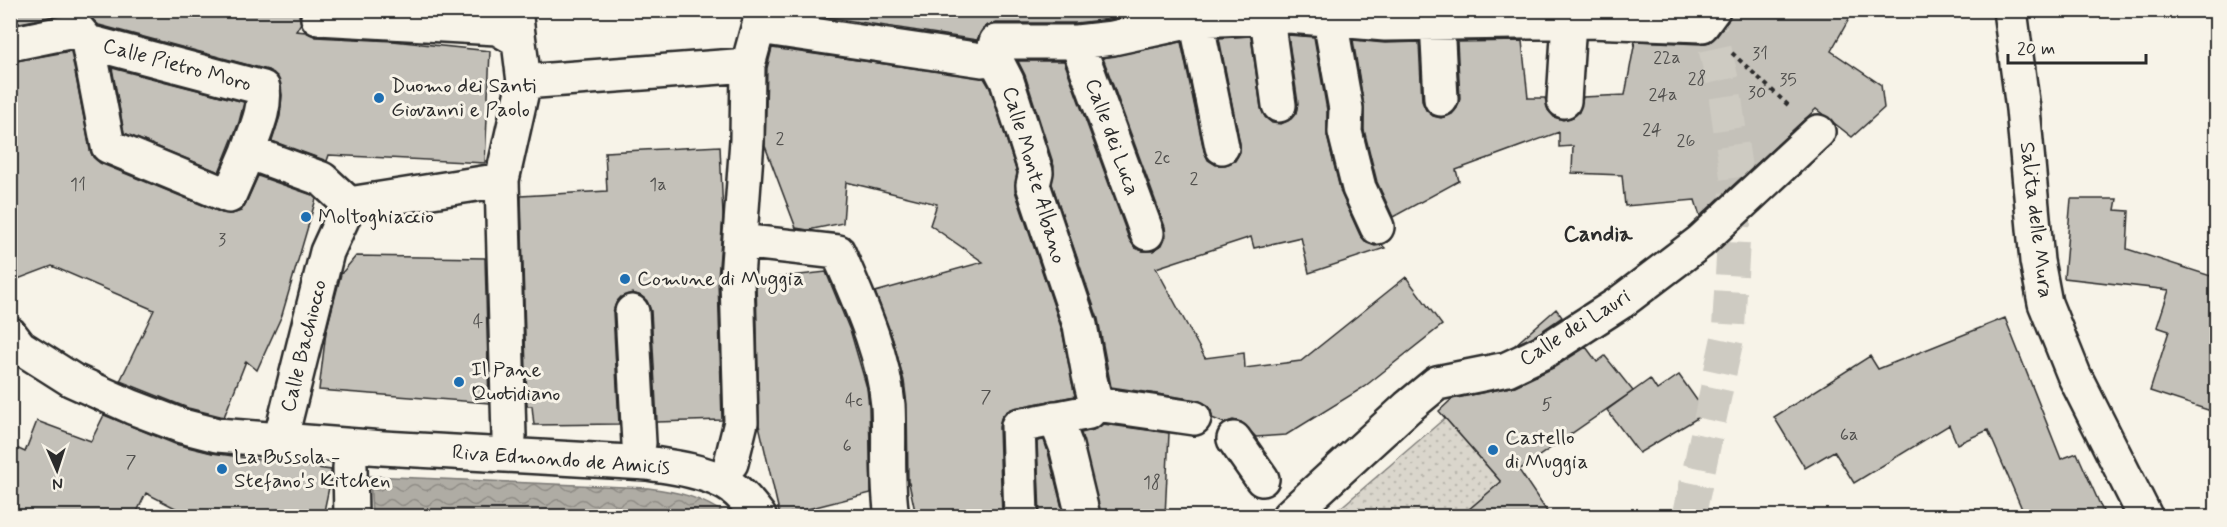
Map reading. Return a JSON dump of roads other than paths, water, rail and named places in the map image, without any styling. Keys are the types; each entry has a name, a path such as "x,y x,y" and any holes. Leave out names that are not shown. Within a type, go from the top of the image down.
{"street":[{"name":"Salita delle Mura","path":"2010,10 2023,109 2037,261 2045,303 2074,375 2145,516"},
{"path":"731,463 741,422 737,278 747,140 748,65 761,19 982,60 993,54 996,42 1077,42 1113,38 1154,20 1289,16 1330,20 1379,17 1437,22 1569,21 1609,16 1707,18"},
{"path":"318,18 510,26 524,82 501,180 508,437"},
{"path":"1267,18 1280,105"},
{"path":"1196,20 1222,147"},
{"path":"1330,20 1346,109 1345,132 1359,188 1377,227"},
{"path":"1564,101 1569,21"},
{"path":"1437,22 1441,99"},
{"path":"10,44 82,28 108,146 229,196 248,152 322,179 349,204 501,180"},
{"name":"Calle Pietro Moro","path":"82,28 263,88 265,101 248,152"},
{"name":"Calle dei Luca","path":"1077,42 1147,233"},
{"name":"Calle Monte Albano","path":"993,54 1007,81 1036,172 1033,185 1080,324 1096,404"},
{"path":"524,82 748,65"},
{"name":"Calle dei Lauri","path":"1279,504 1437,383 1507,369 1545,351 1621,302 1700,242 1818,132"},
{"name":"Calle Bachiocco","path":"280,441 327,252 349,204"},
{"path":"740,241 838,252 876,344 888,404 888,509"},
{"path":"632,312 639,443"},
{"name":"Riva Edmondo de Amicis","path":"10,334 20,347 72,380 182,426 217,435 382,448 647,463 685,470 722,481 743,496 759,516"},
{"path":"1021,516 1018,426 1089,412 1096,404 1194,418"},
{"path":"1055,417 1066,446 1083,516"},
{"path":"1234,440 1279,504"},
{"path":"350,467 351,516"}],"water":[{"path":"370,476 648,488 690,496 728,516 372,516"}],"tunnel":[{"path":"1689,516 1728,336 1737,180 1724,88 1706,10"}],"place":[{"name":"Duomo dei Santi Giovanni e Paolo","path":"379,98"},
{"name":"Moltoghiaccio","path":"306,217"},
{"name":"Comune di Muggia","path":"625,279"},
{"name":"Il Pane Quotidiano","path":"459,382"},
{"name":"Castello di Muggia","path":"1493,450"},
{"name":"La Bussola - Stefano's Kitchen","path":"222,469"}],"district":[{"name":"Candia","path":"1598,235"}]}
